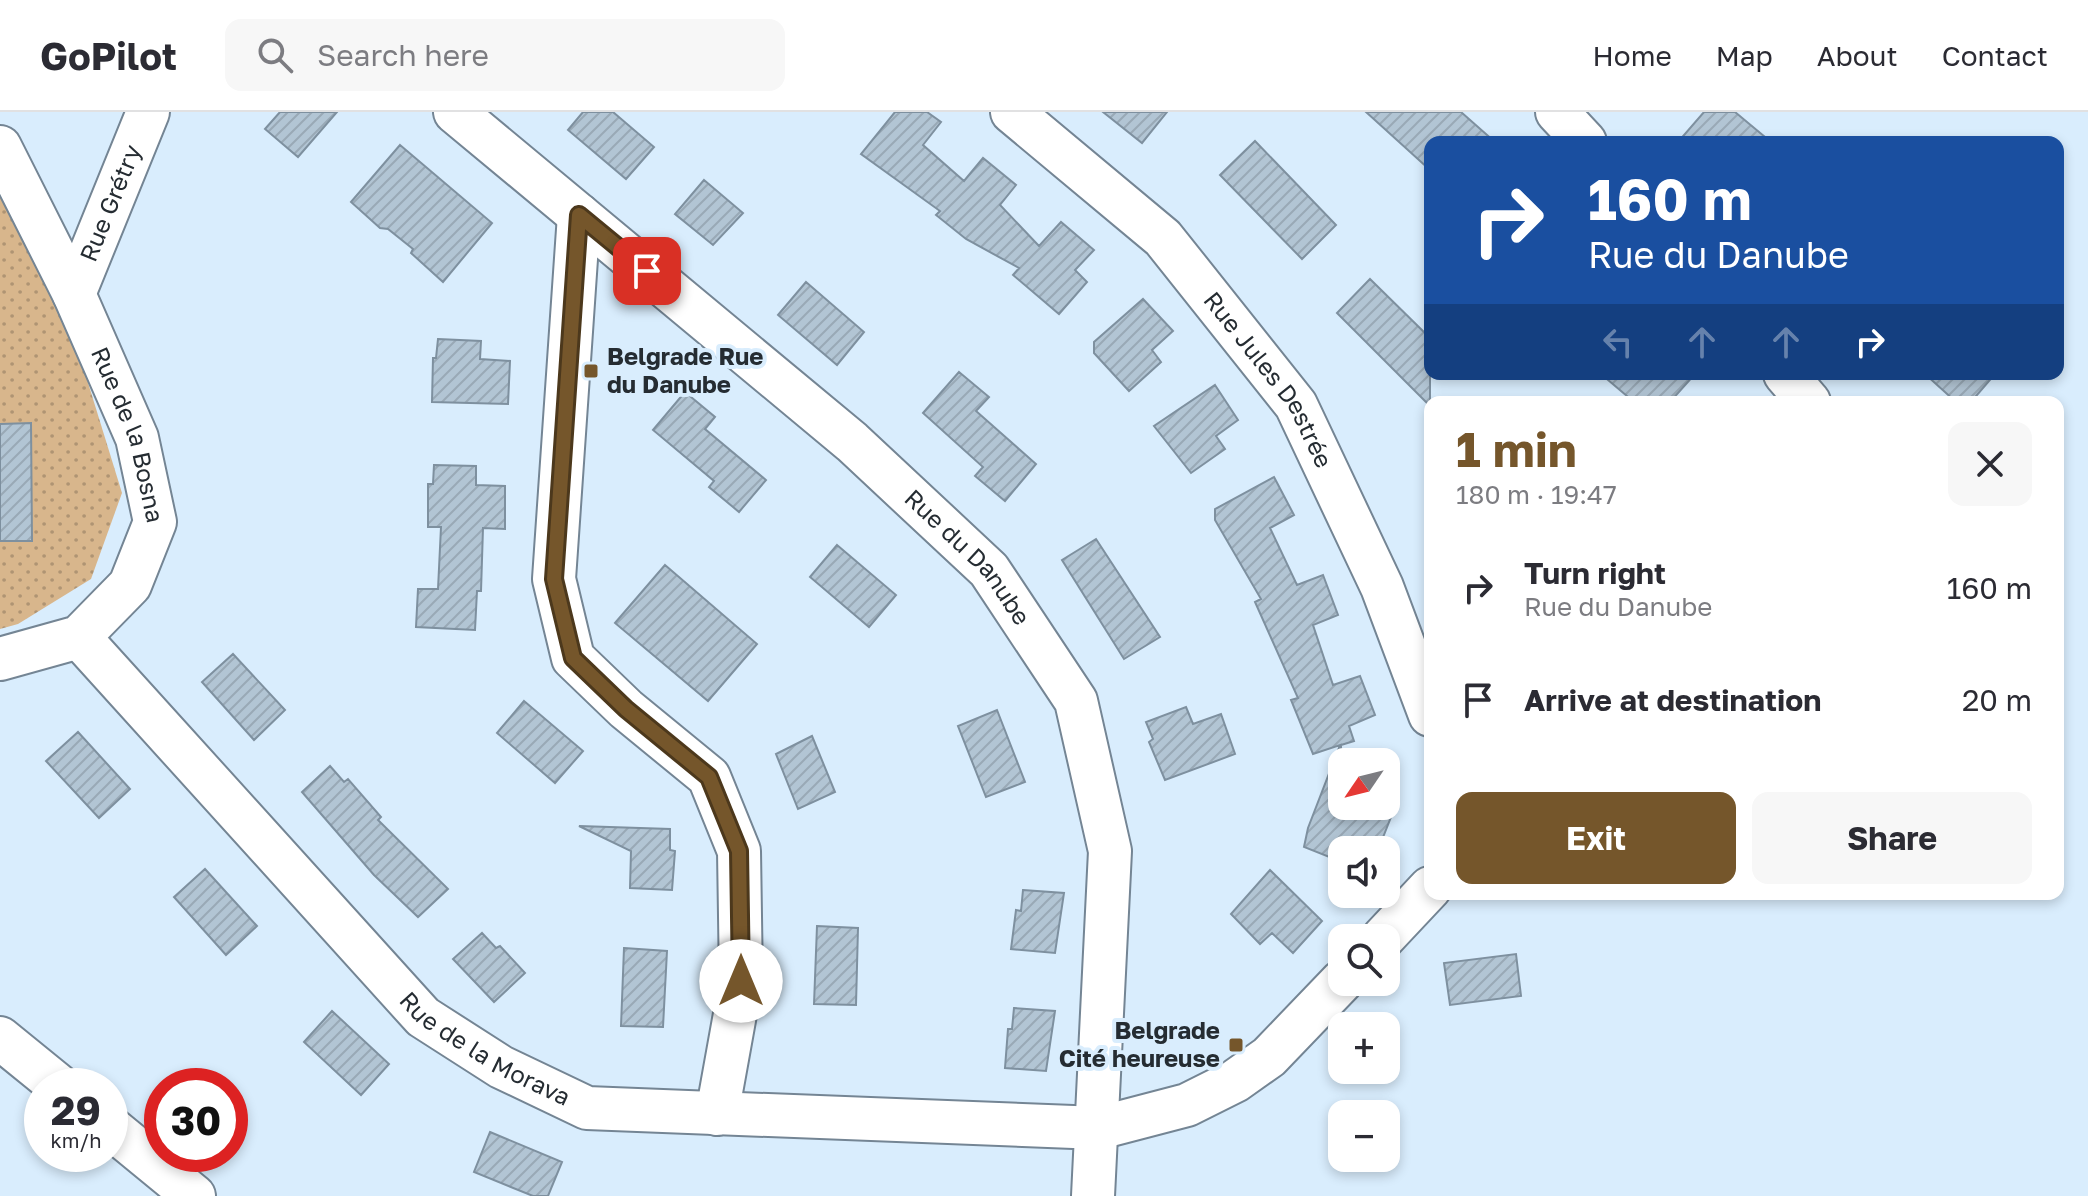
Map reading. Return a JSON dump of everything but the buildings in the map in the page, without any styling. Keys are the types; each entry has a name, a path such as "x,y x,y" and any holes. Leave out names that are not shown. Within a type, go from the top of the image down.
{"street":[{"name":"Rue Grétry","path":"74,294 148,112"},
{"name":"Rue du Danube","path":"455,112 852,442 989,570 1076,701 1110,851 1099,1128 1093,1196"},
{"name":"Rue Jules Destrée","path":"1012,112 1163,238 1296,405 1382,587 1424,699"},
{"path":"1557,112 1579,136"},
{"name":"Rue de la Bosna","path":"0,147 74,294 137,438 155,522 130,585 79,637 0,659"},
{"path":"579,215 554,579 573,658 626,709 709,777 739,851 741,981 717,1114"},
{"path":"1790,380 1804,396"},
{"name":"Rue de la Morava","path":"79,637 423,1017 501,1067 587,1108 1099,1128 1187,1105 1235,1081 1269,1057 1328,996"},
{"path":"1396,924 1424,894"},
{"path":"0,1038 37,1068"},
{"path":"128,1142 194,1196"}],"shaded area":[{"path":"0,190 73,334 122,493 91,579 18,624 0,629"}],"place":[{"name":"Belgrade Rue du Danube","path":"591,371"},
{"name":"Belgrade Cité heureuse","path":"1236,1045"}],"route":[{"path":"647,271 579,215 554,579 573,658 626,709 709,777 739,851 741,981"}]}
